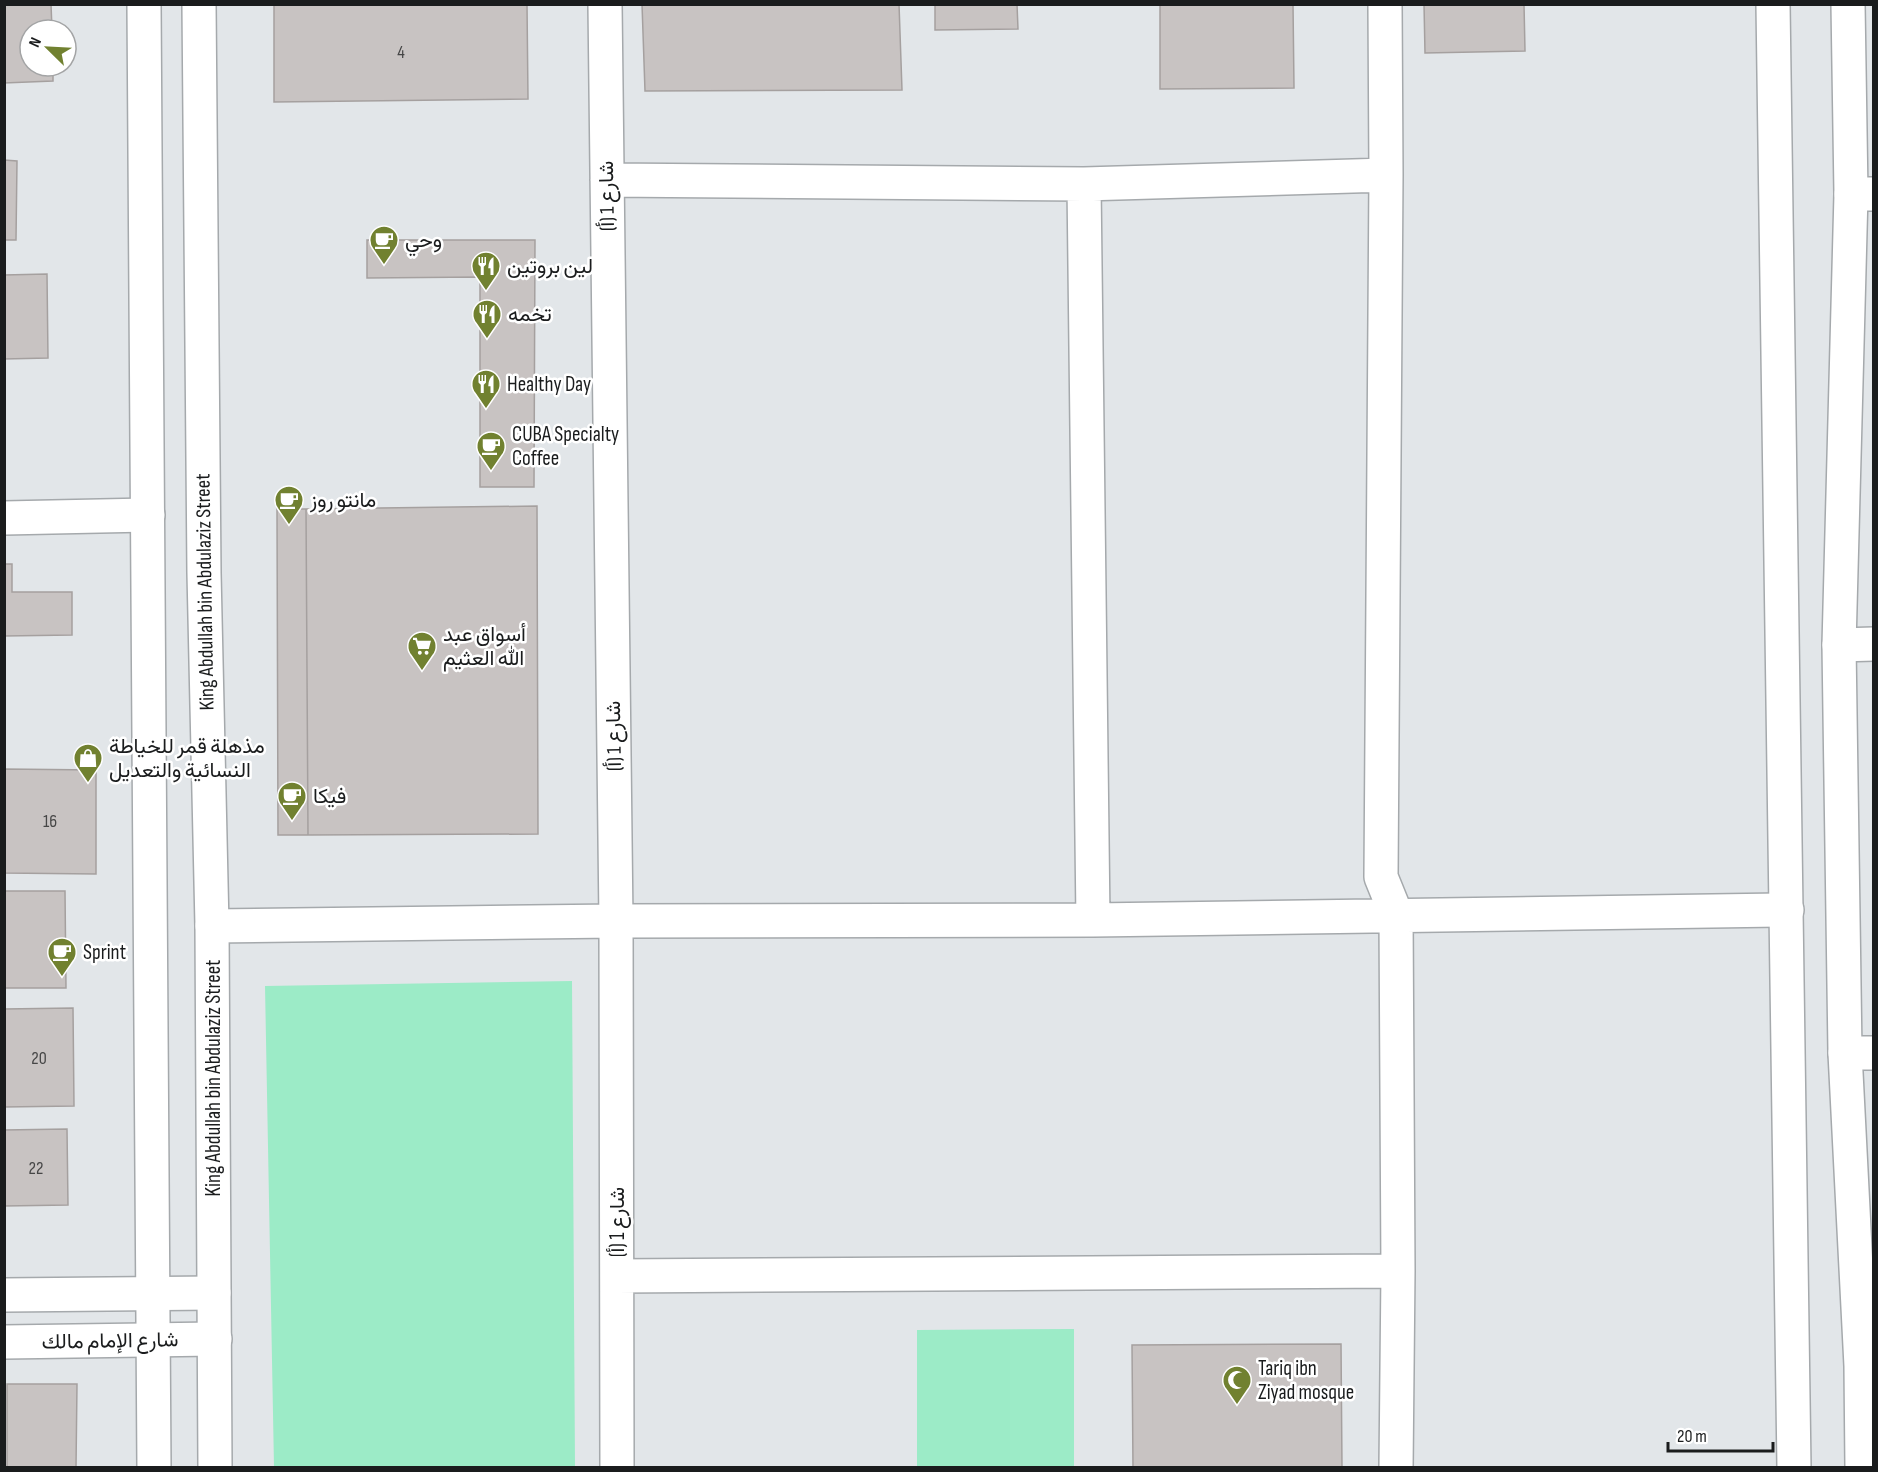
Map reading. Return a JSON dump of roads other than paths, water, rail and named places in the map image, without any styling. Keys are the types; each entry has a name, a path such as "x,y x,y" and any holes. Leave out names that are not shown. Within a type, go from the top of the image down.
{"street":[{"path":"144,4 154,1467"},
{"name":"King Abdullah bin Abdulaziz Street","path":"200,4 204,539 212,926 215,1467"},
{"name":"شارع 1 (أ)","path":"605,4 616,921 618,1467"},
{"path":"1384,4 1386,175 1381,876 1396,914 1398,1271 1396,1467"},
{"path":"1773,4 1794,1467"},
{"path":"1848,4 1862,194 1839,645 1859,1053 1868,1366 1862,1467"},
{"path":"607,180 1084,184 1386,175"},
{"path":"1084,184 1093,920"},
{"path":"4,518 148,515"},
{"path":"1839,645 1874,644"},
{"path":"212,926 616,921 1093,920 1786,910"},
{"path":"617,1276 1398,1271"},
{"path":"4,1295 214,1293"},
{"name":"شارع الإمام مالك","path":"4,1342 214,1339"}],"place":[{"name":"وحي","path":"384,266"},
{"name":"لين بروتين","path":"486,292"},
{"name":"تخمه","path":"487,340"},
{"name":"Healthy Day","path":"486,410"},
{"name":"CUBA Specialty Coffee","path":"491,472"},
{"name":"مانتو روز","path":"289,526"},
{"name":"أسواق عبد الله العثيم","path":"422,672"},
{"name":"مذهلة قمر للخياطة النسائية والتعديل","path":"88,784"},
{"name":"فيكا","path":"292,822"},
{"name":"Sprint","path":"62,978"},
{"name":"Tariq ibn Ziyad mosque","path":"1237,1406"}]}
